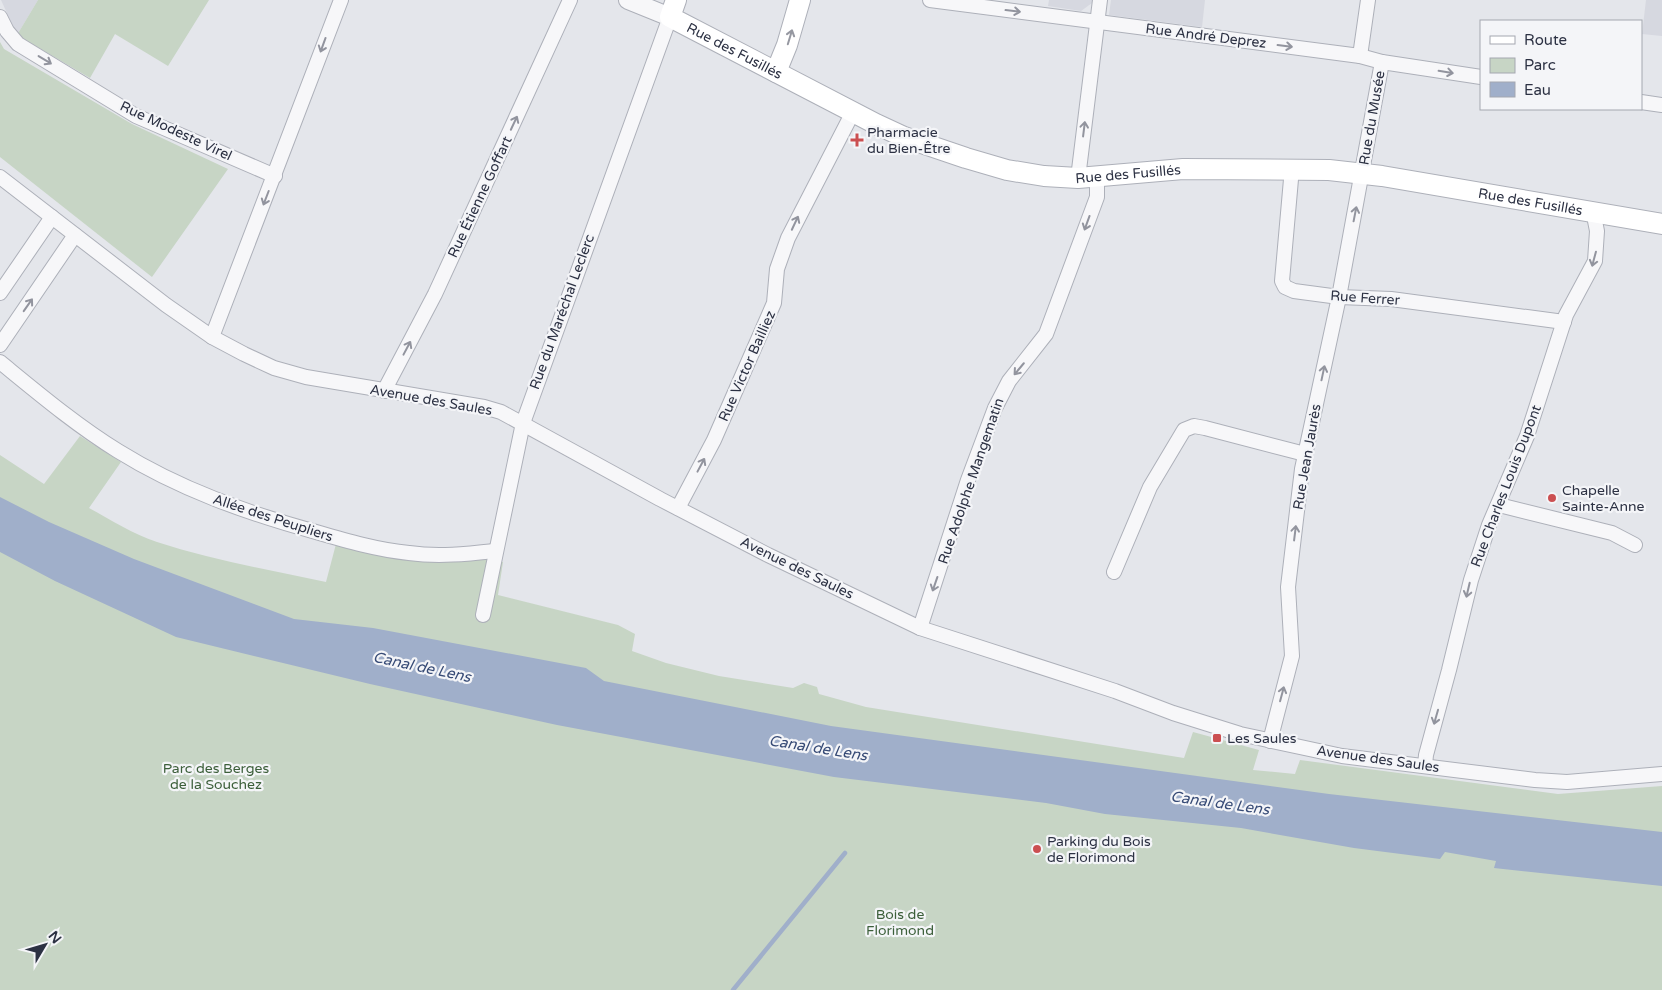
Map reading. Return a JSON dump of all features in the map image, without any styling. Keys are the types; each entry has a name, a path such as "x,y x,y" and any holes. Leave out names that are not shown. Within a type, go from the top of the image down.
{"main road":[{"path":"776,72 787,45 800,0"},
{"name":"Rue des Fusillés","path":"673,9 776,72 904,137 1007,170 1044,176 1087,177 1182,169 1292,168 1362,174 1662,224"}],"street":[{"path":"212,336 341,0"},
{"name":"Rue Étienne Goffart","path":"384,392 435,294 570,0"},
{"name":"Rue des Fusillés","path":"628,0 673,9"},
{"name":"Rue André Deprez","path":"930,0 1360,56 1382,62 1480,77"},
{"name":"Rue Adolphe Mangematin","path":"920,628 968,480 995,408 1009,381 1046,334 1097,197 1087,177 1100,0"},
{"path":"1360,56 1368,0"},
{"name":"Rue du Maréchal Leclerc","path":"483,615 523,423 673,9"},
{"name":"Rue Modeste Virel","path":"0,17 7,31 18,44 136,116 275,176"},
{"name":"Rue du Musée","path":"1362,174 1382,62"},
{"path":"1642,102 1662,105"},
{"name":"Rue Victor Bailliez","path":"678,508 714,440 774,303 777,269 788,238 853,112"},
{"name":"Rue Ferrer","path":"1292,168 1282,281 1285,287 1294,291 1339,298 1391,299 1564,322"},
{"name":"Rue Jean Jaurès","path":"1270,741 1292,656 1288,587 1305,454 1339,298 1362,174"},
{"name":"Avenue des Saules","path":"0,177 166,305 212,336 274,368 306,377 384,392 484,407 523,423 678,508 920,628 1115,691 1173,713 1270,741 1342,756 1535,780 1567,782 1662,774"},
{"name":"Rue Charles Louis Dupont","path":"1425,765 1471,580 1489,525 1527,436 1564,322 1595,261 1597,231 1593,211"},
{"path":"0,293 52,217"},
{"path":"0,345 75,235"},
{"name":"Allée des Peupliers","path":"0,362 84,429 119,452 188,488 225,504 269,519 383,549 428,555 454,555 496,550"},
{"path":"1114,572 1150,487 1184,430 1194,426 1205,428 1305,454"},
{"path":"1499,505 1612,533 1635,545"}],"shaded area":[{"path":"1,0 38,0 17,35"},
{"path":"1049,0 1092,0 1092,3 1081,11 1048,6"},
{"path":"1111,0 1205,0 1202,27 1109,15"},
{"path":"1646,0 1662,0 1662,36 1642,34"}],"green space":[{"path":"38,0 209,0 168,66 115,34 90,78 17,35"},
{"path":"0,42 4,49 132,124 228,169 152,277 0,157"},
{"name":"Parc des Berges de la Souchez","path":"80,436 121,462 89,508 148,539 220,559 326,582 336,544 406,560 428,561 480,558 503,562 498,595 618,625 635,634 632,651 666,663 719,676 793,688 804,683 817,687 819,694 866,707 1184,758 1193,732 1259,750 1253,770 1295,774 1300,760 1558,794 1662,786 1662,990 0,990 0,455 44,484"}],"water":[{"name":"Canal de Lens","path":"0,497 49,522 134,559 294,619 373,628 586,668 604,681 831,726 1329,794 1662,832 1662,886 1494,868 1496,861 1445,852 1440,859 1354,848 1241,828 1105,814 1046,803 834,777 557,725 370,684 176,637 55,581 0,552"}],"waterway":[{"path":"733,990 845,853"}],"place":[{"name":"Pharmacie du Bien-Être","path":"857,140"},
{"name":"Chapelle Sainte-Anne","path":"1552,498"},
{"name":"Les Saules","path":"1217,738"},
{"name":"Parking du Bois de Florimond","path":"1037,849"}],"park label":[{"name":"Bois de Florimond","path":"900,922"}]}
